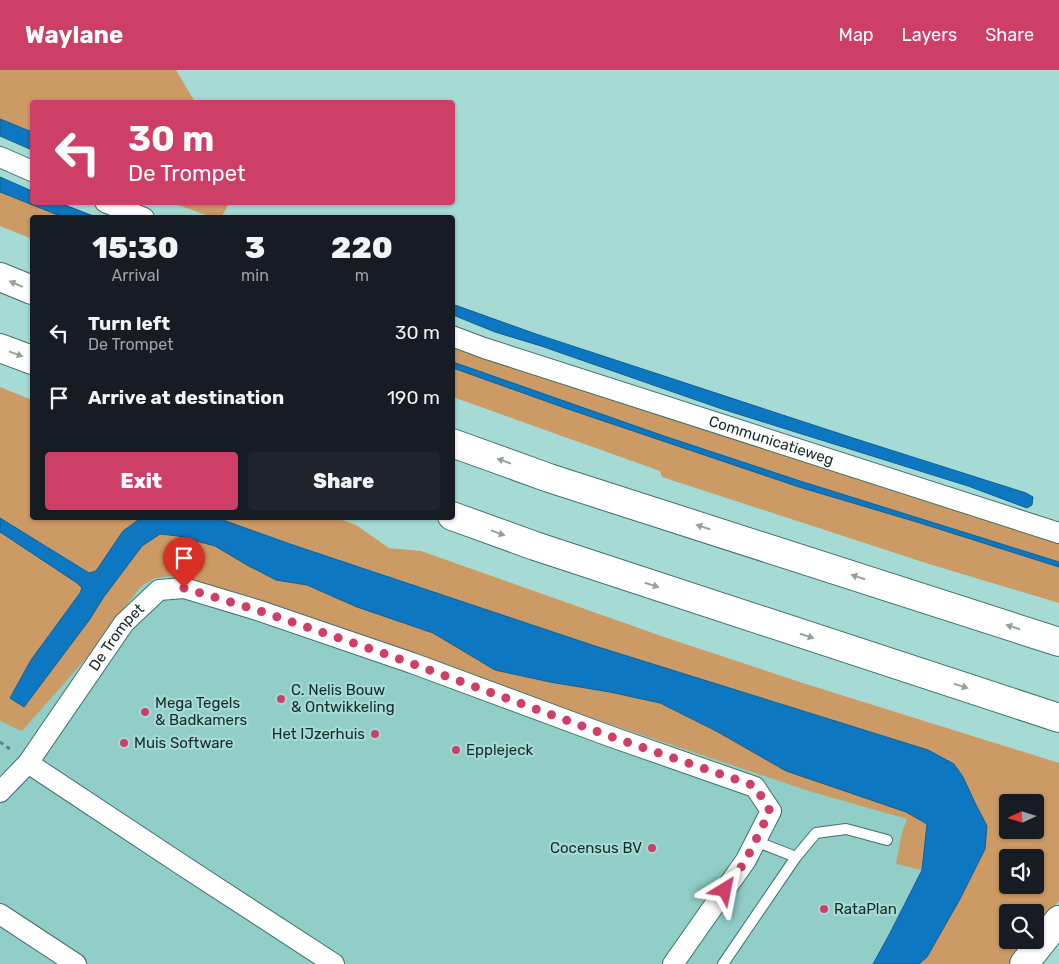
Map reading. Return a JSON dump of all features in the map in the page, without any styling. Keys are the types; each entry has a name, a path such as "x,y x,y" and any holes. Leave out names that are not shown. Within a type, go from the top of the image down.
{"main road":[{"path":"0,277 30,289"},
{"path":"0,348 30,359"},
{"path":"455,443 550,478 1059,642"},
{"path":"455,517 535,546 1059,718"},
{"path":"1024,964 1059,920"}],"street":[{"path":"0,157 30,170"},
{"path":"112,205 137,215"},
{"name":"Communicatieweg","path":"455,337 1059,533"},
{"name":"De Trompet","path":"0,792 28,763 124,623 159,590 184,588 257,610 402,660 612,737 755,786 770,811 746,860 673,964"},
{"path":"28,763 334,964"},
{"path":"0,914 76,964"}],"lane":[{"path":"723,964 796,857 816,833 846,829 887,840"},
{"path":"755,841 796,857"}],"shaded area":[{"path":"0,70 176,70 194,100 30,100 30,131 0,119"},
{"path":"0,192 59,215 30,215 30,238 0,226"},
{"path":"178,205 228,205 223,215 206,215"},
{"path":"455,346 946,508 1059,543 1059,603 929,564 662,477 660,471 455,398"},
{"path":"0,387 30,399 30,520 138,520 123,531 96,571 89,573 0,518"},
{"path":"158,520 165,520 959,825 901,964 0,964 0,723 47,660"},
{"path":"220,520 342,520 356,525 389,548 421,551 667,638 809,685 1059,763 1059,901 1044,920 1044,904 999,904 999,949 1022,949 1011,964 919,964 927,957 960,899 985,849 987,826 963,777 953,764 928,750 595,646"},
{"path":"0,532 82,587 80,593 31,660 10,698 24,707 142,546 160,534 178,536 215,546 276,580 307,585 357,607 433,633 495,670 660,703 718,732 786,771 906,812 927,824 922,870 896,864 902,833 907,819 809,791 511,691 179,575 155,578 140,587 89,655 22,731 0,721"}],"water":[{"path":"0,119 30,131 30,149 0,136"},
{"path":"0,177 30,190 30,204 0,192"},
{"path":"33,205 65,205 91,215 58,215"},
{"path":"455,305 536,334 1026,493 1033,497 1032,505 1027,508 968,486 722,409 541,346 495,332 455,316"},
{"path":"455,363 661,435 800,481 1059,562 1059,567 799,487 455,369"},
{"path":"0,518 89,573 96,571 123,531 138,520 223,520 595,646 928,750 954,764 963,777 987,826 985,849 960,899 927,957 919,964 873,964 922,870 927,824 906,812 786,771 718,732 660,703 495,670 433,633 357,607 307,585 276,580 215,546 178,536 160,534 142,546 24,707 10,698 31,660 82,588 0,532"}],"place":[{"name":"C. Nelis Bouw & Ontwikkeling","path":"281,699"},
{"name":"Mega Tegels & Badkamers","path":"145,712"},
{"name":"Het IJzerhuis","path":"375,734"},
{"name":"Muis Software","path":"124,743"},
{"name":"Epplejeck","path":"456,750"},
{"name":"Cocensus BV","path":"652,848"},
{"name":"RataPlan","path":"824,909"}],"route":[{"path":"184,588 257,610 394,657 612,737 755,786 770,811 746,860 725,890"}]}
